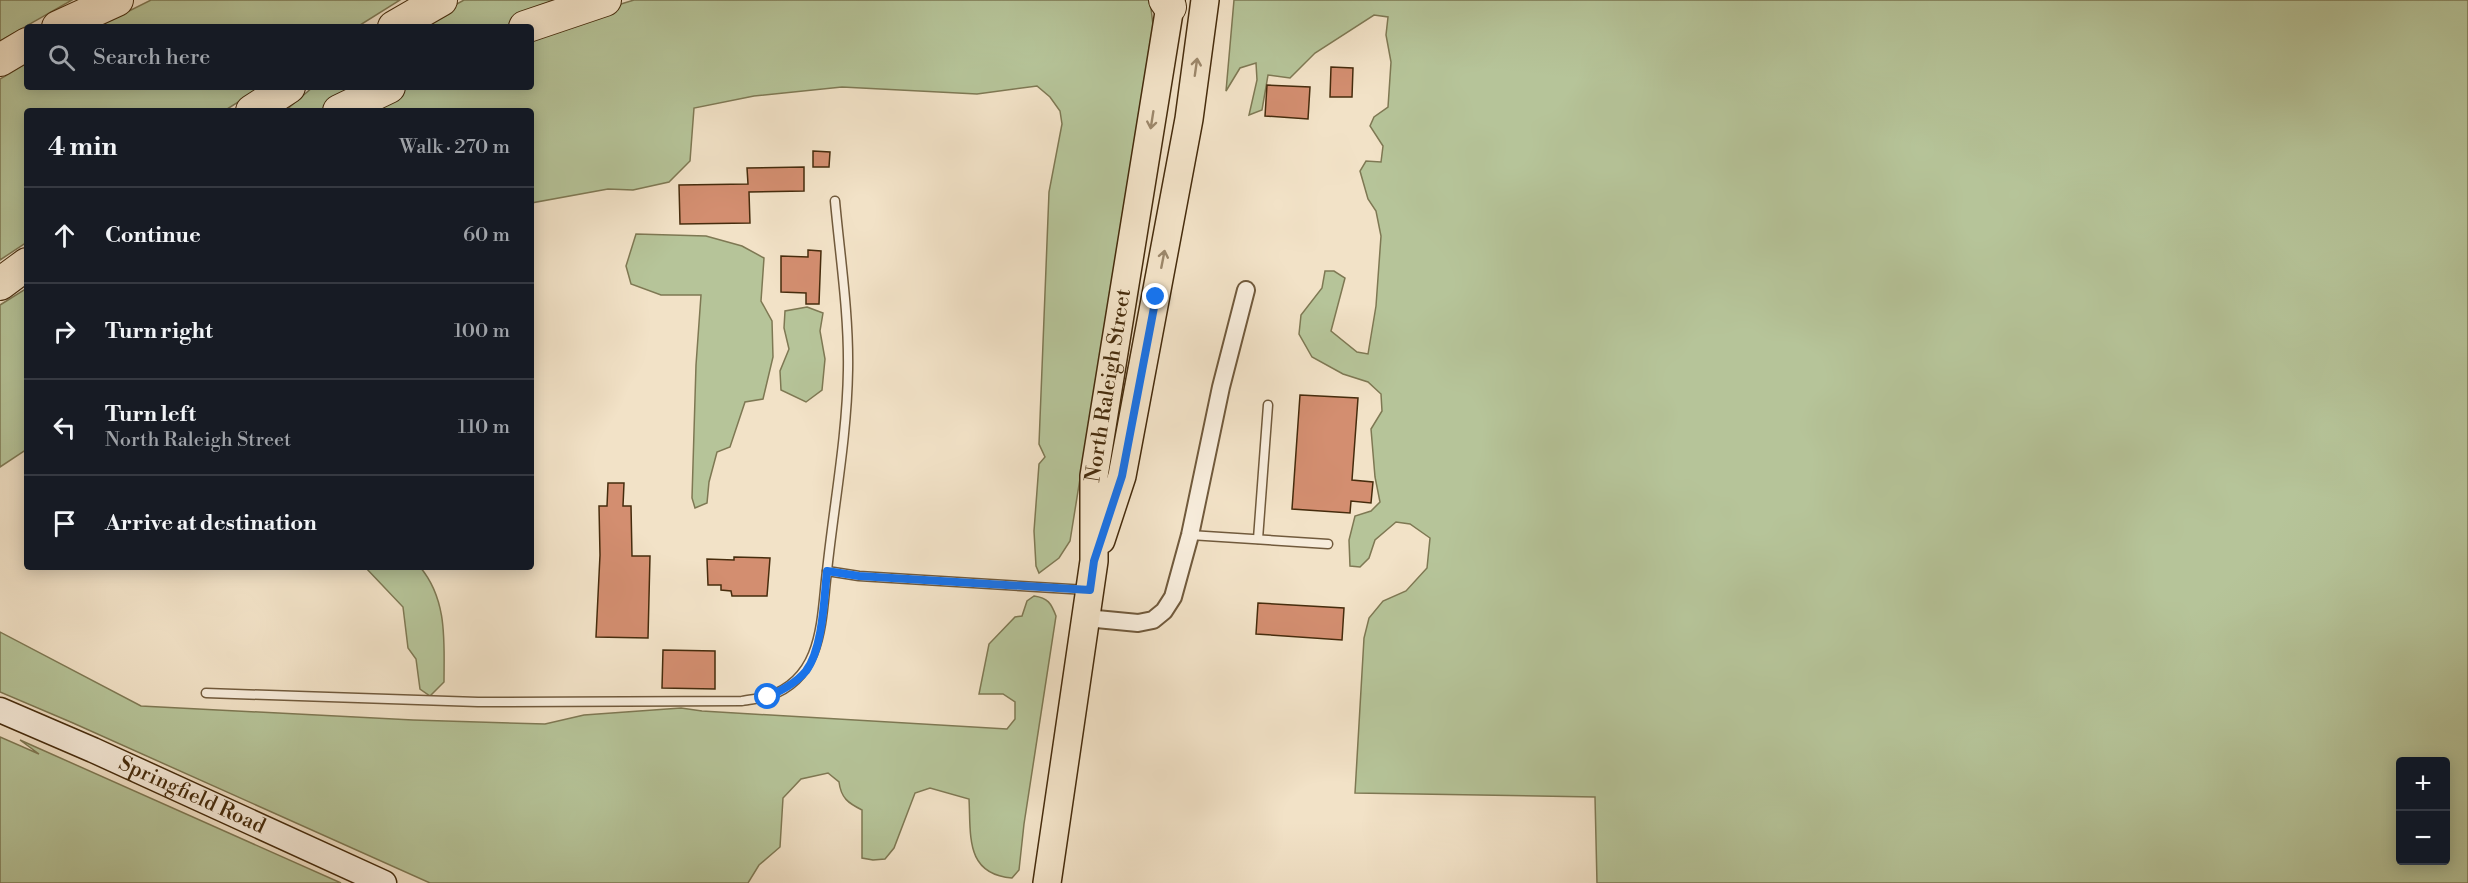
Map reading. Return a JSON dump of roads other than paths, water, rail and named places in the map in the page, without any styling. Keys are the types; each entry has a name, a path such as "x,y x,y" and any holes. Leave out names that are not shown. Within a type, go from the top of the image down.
{"highway":[{"path":"65,24 117,0"},
{"path":"399,24 441,0"},
{"path":"534,24 605,0"},
{"path":"0,60 24,46"},
{"path":"257,108 285,90"},
{"path":"345,108 383,90"},
{"path":"0,284 24,266"},
{"path":"0,289 24,277"}],"main road":[{"name":"North Raleigh Street","path":"1094,561 1122,476 1189,119 1205,0"},
{"name":"North Raleigh Street","path":"1094,561 1094,476 1169,2"},
{"path":"1047,883 1094,561"},
{"name":"Springfield Road","path":"0,710 384,883"}],"street":[{"path":"1086,618 1138,623 1153,620 1159,616 1173,597 1190,535 1221,387 1246,290"}],"lane":[{"path":"206,693 478,702 742,701 768,697 789,687 807,670 815,653 846,411 848,368 846,319 835,201"},
{"path":"1258,539 1268,405"},
{"path":"1190,535 1328,544"},
{"path":"827,571 859,576 1090,590"}]}
